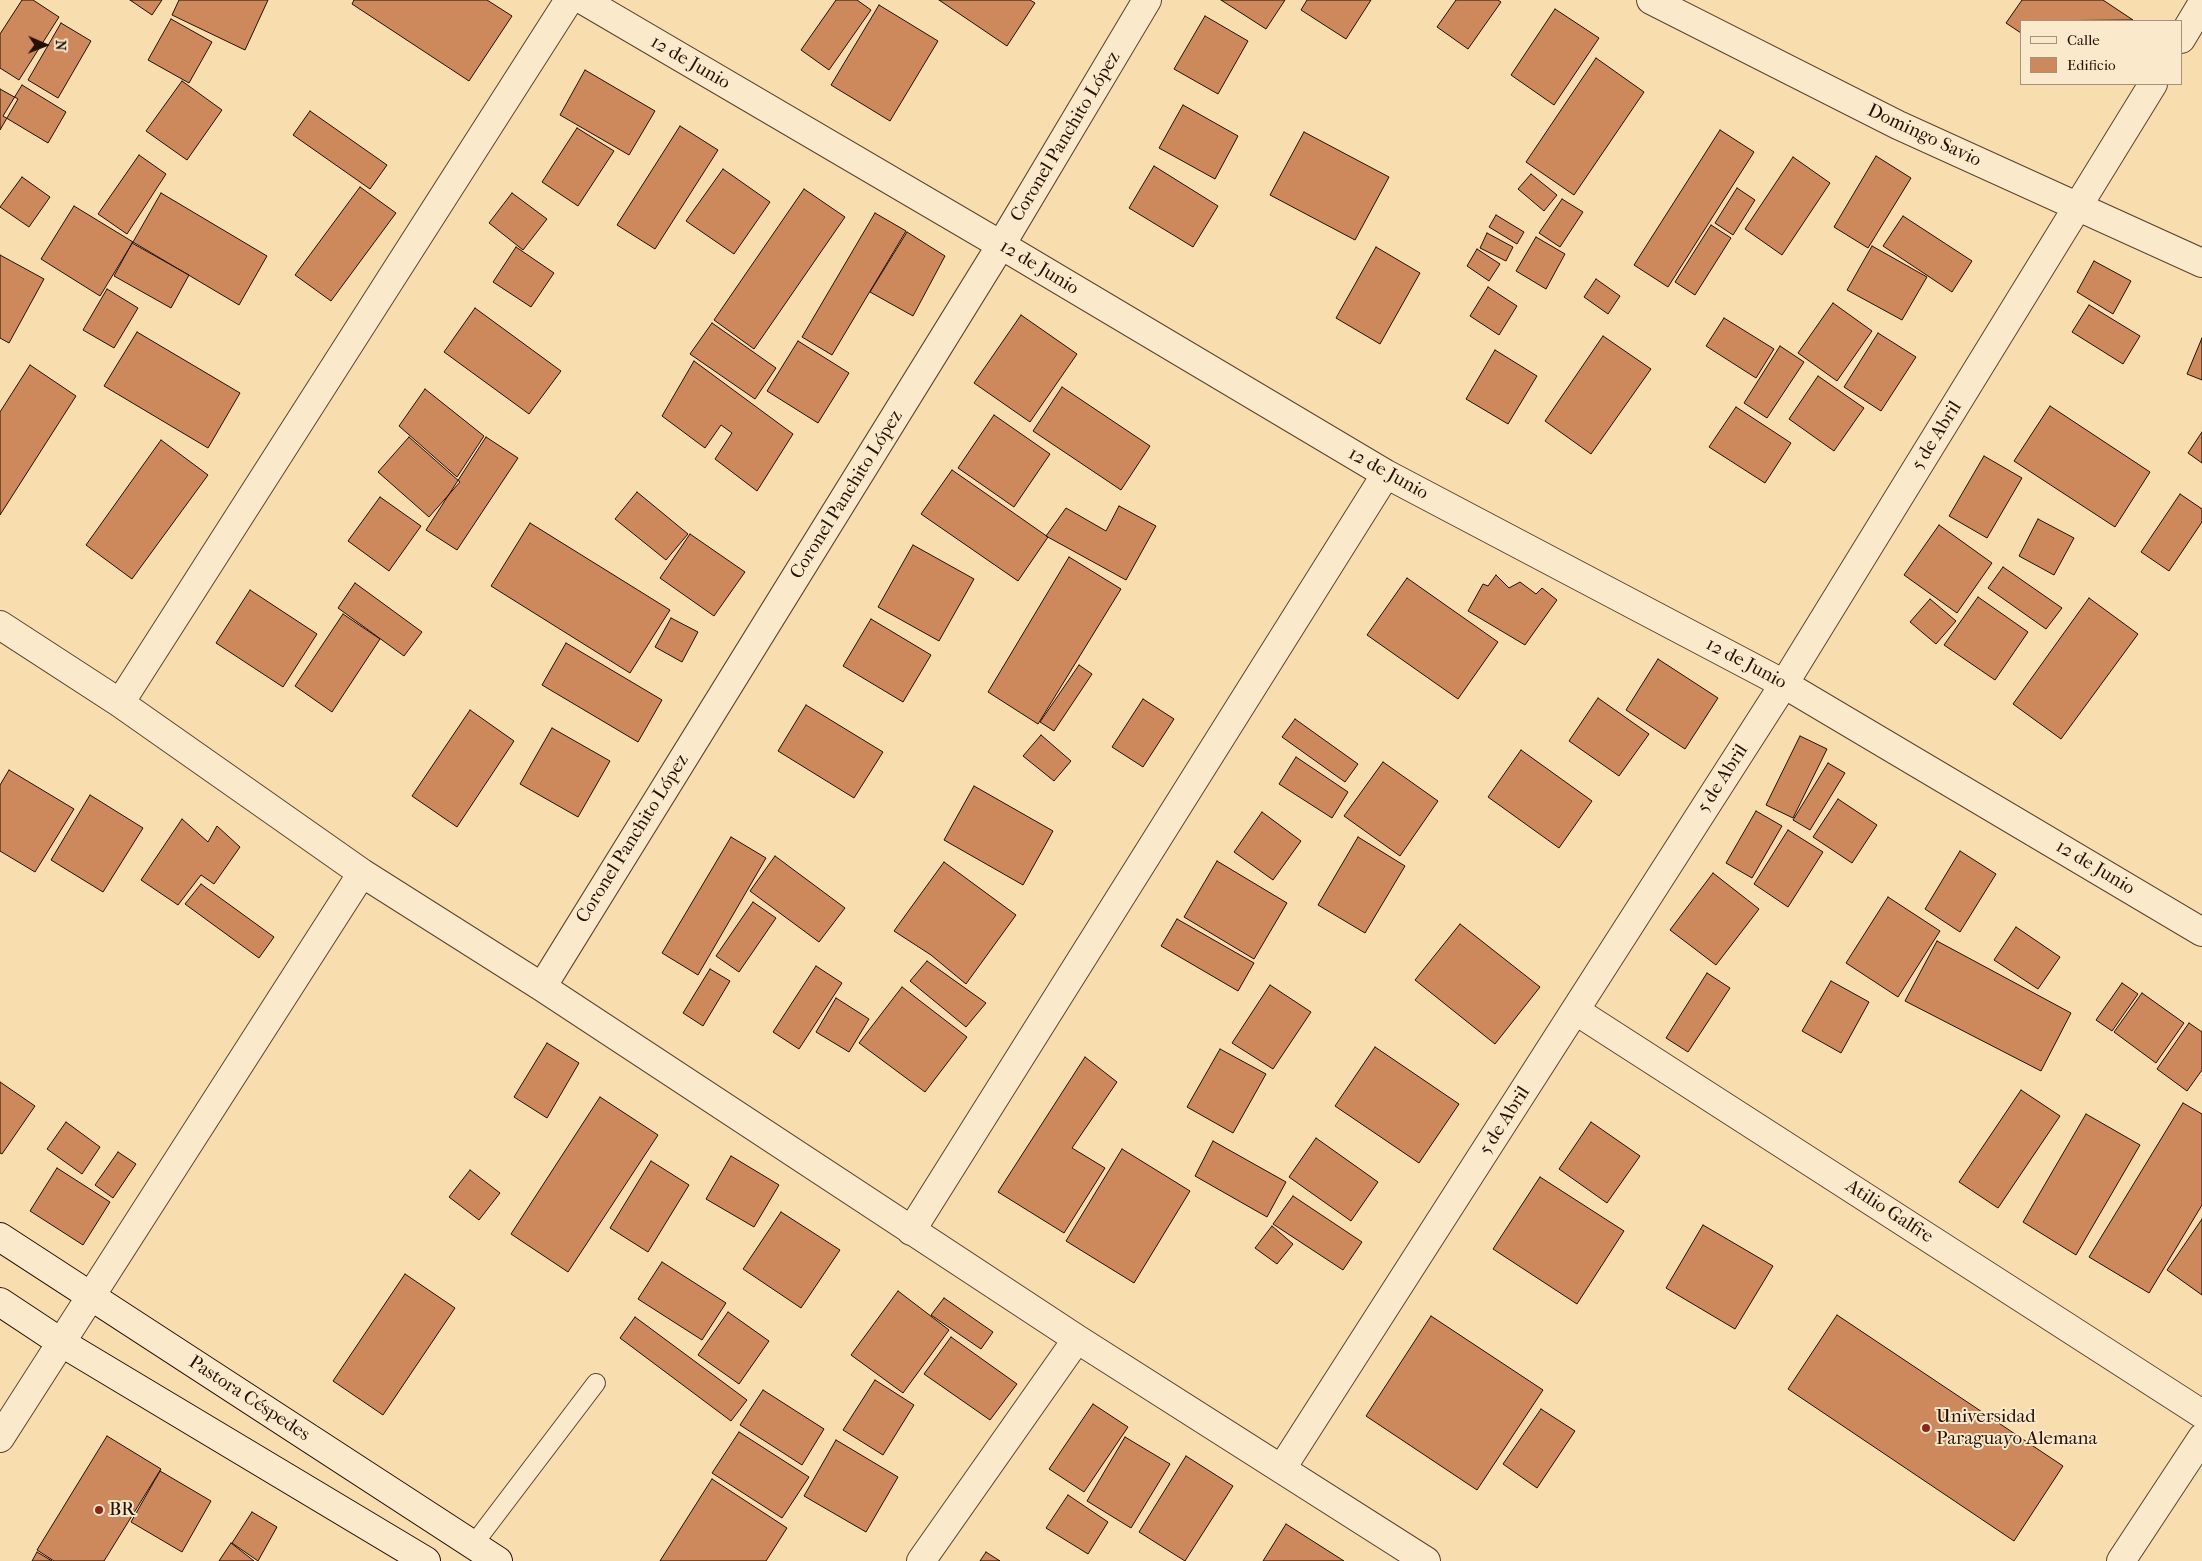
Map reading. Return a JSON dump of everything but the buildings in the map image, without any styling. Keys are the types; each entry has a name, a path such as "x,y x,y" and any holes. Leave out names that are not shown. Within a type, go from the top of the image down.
{"street":[{"path":"120,703 569,0"},
{"name":"12 de Junio","path":"583,0 1386,474 1784,684 2202,932"},
{"name":"Coronel Panchito López","path":"542,987 1001,245 1148,0"},
{"name":"Domingo Savio","path":"1651,0 1898,125 2202,264"},
{"path":"2182,37 2202,4"},
{"name":"5 de Abril","path":"1282,1468 1784,684 2152,85"},
{"path":"911,1231 1386,474"},
{"path":"0,625 120,703 362,872 542,987 1077,1339 1426,1561"},
{"path":"0,1438 362,872"},
{"name":"Atilio Galfre","path":"1576,1011 2202,1414"},
{"name":"Pastora Céspedes","path":"0,1237 498,1561"},
{"path":"0,1302 62,1343 426,1561"},
{"path":"921,1561 1077,1339"},
{"path":"2121,1561 2202,1438"}],"lane":[{"path":"473,1545 596,1383"}],"place":[{"name":"Universidad Paraguayo Alemana","path":"1926,1428"},
{"name":"BR","path":"99,1510"}]}
